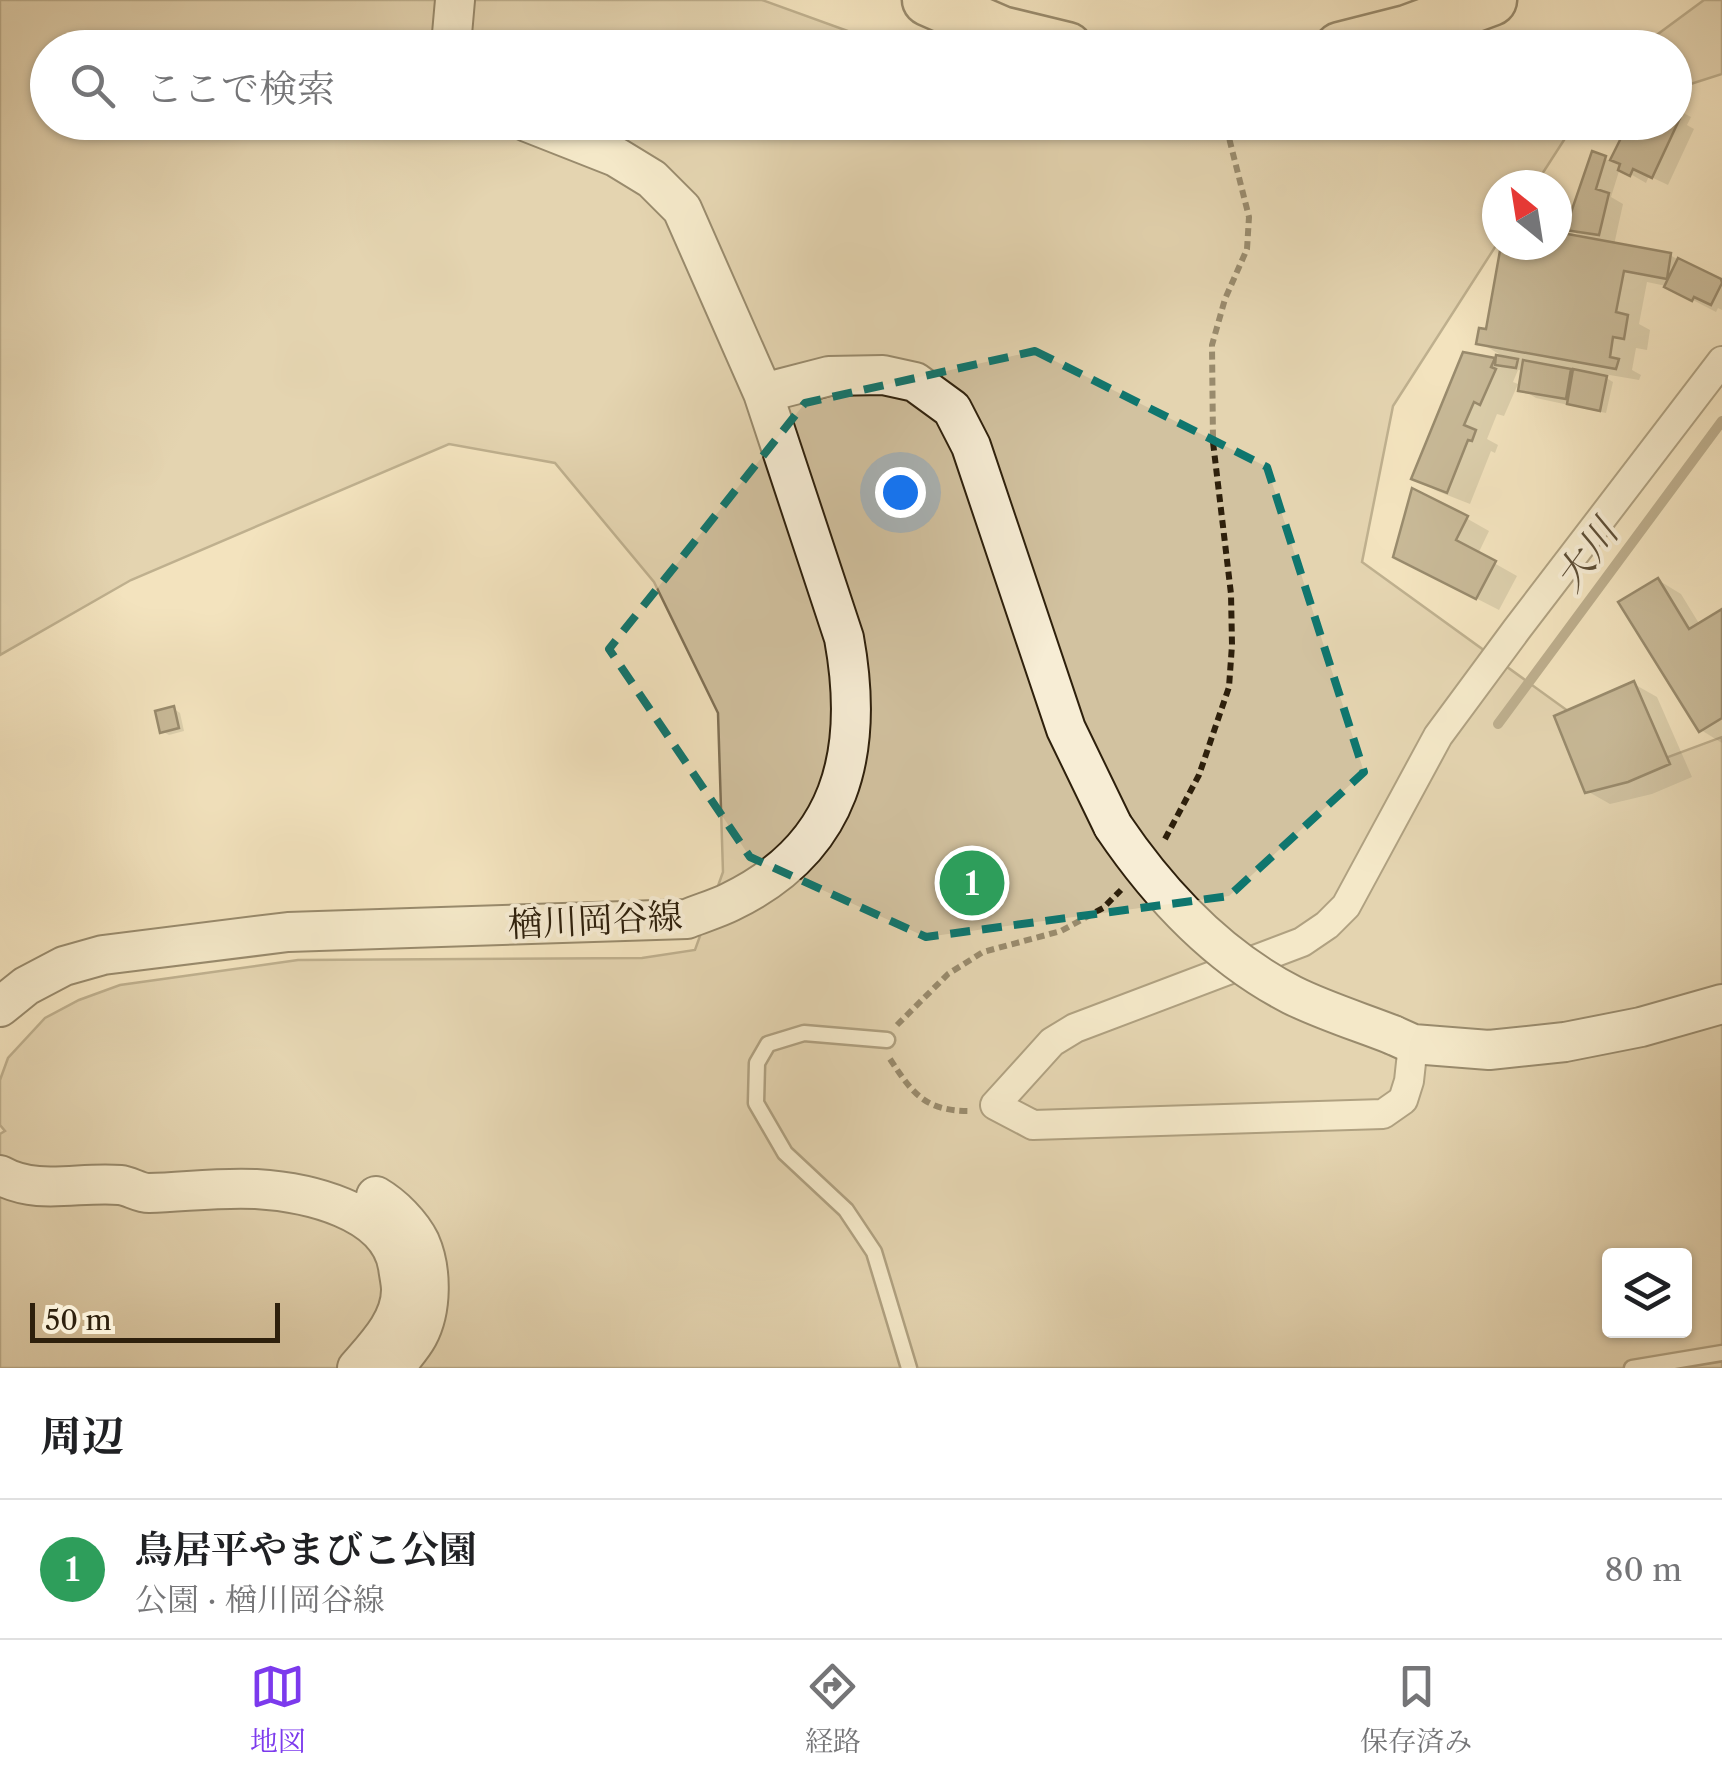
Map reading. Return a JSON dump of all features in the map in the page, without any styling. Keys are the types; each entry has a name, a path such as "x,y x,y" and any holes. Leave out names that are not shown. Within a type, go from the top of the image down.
{"highway":[{"path":"928,0 996,30"},
{"path":"1379,30 1409,16 1491,0"}],"main road":[{"path":"452,30 455,0"},
{"name":"楢川岡谷線","path":"0,1007 26,986 64,966 102,955 288,932 687,919 731,902 775,875 809,842 844,780 853,704 844,638 806,518 763,393 682,209 652,179 616,157 573,140"},
{"path":"763,393 830,376 882,375 915,382 952,409 970,446 1066,730 1113,826 1174,906 1248,968 1292,995 1403,1040 1489,1050 1566,1042 1641,1027 1722,1004"},
{"path":"122,1185 140,1172 255,1166 362,1187 387,1203 419,1240 426,1264 427,1309 418,1336 394,1368"},
{"path":"0,1176 29,1186 122,1185 144,1193 256,1189 285,1192 353,1211 380,1229 396,1255 401,1292 392,1325 357,1368"}],"street":[{"path":"1403,1040 1408,1081 1403,1100 1383,1114 1033,1125 996,1105 1052,1042 1074,1028 1302,942 1327,926 1346,906 1438,736 1722,361"}],"lane":[{"path":"887,1040 804,1033 768,1044 757,1063 756,1103 785,1153 846,1210 874,1252 909,1368"},
{"path":"1632,1368 1722,1354"}],"path":[{"path":"1154,850 1168,835 1198,776 1229,687 1231,594 1213,442 1212,346 1225,299 1247,249 1250,217 1230,140"},
{"path":"996,1105 968,1112 938,1108 910,1089 889,1058 887,1040 948,974 983,952 1061,932 1103,908 1129,881"}],"highlighted area":[{"path":"1035,351 1267,467 1364,772 1229,896 926,937 750,857 609,649 805,403"}],"shaded area":[{"path":"0,0 762,0 845,30 30,30 30,140 1564,140 1545,170 1482,170 1482,260 1487,260 1393,406 1362,562 1644,766 1722,737 1722,1368 0,1368 0,1134 5,1131 0,1125 0,1080 8,1058 45,1018 120,985 298,960 642,958 695,950 723,872 718,713 654,582 555,463 449,444 131,580 0,655"},
{"path":"1704,0 1722,0 1722,74 1692,84 1692,30 1663,30"}],"building":[{"path":"1620,140 1670,140 1652,178 1633,169 1630,176 1618,170 1620,164 1610,160"},
{"path":"1592,151 1606,156 1596,189 1609,193 1599,235 1572,231 1572,210"},
{"path":"1572,235 1671,253 1667,279 1624,271 1616,312 1628,315 1624,339 1613,337 1610,357 1619,359 1616,369 1476,344 1479,328 1486,329 1498,260 1572,260"},
{"path":"1678,258 1721,279 1711,305 1694,297 1692,301 1664,287"},
{"path":"1463,352 1495,358 1491,367 1496,369 1480,405 1474,402 1464,425 1476,430 1472,441 1468,440 1447,493 1411,479"},
{"path":"1496,355 1518,359 1516,368 1495,365"},
{"path":"1523,360 1571,369 1566,399 1518,391"},
{"path":"1573,369 1607,376 1600,411 1567,404"},
{"path":"1412,488 1468,516 1456,540 1496,561 1476,599 1393,557"},
{"path":"1658,578 1689,629 1722,609 1722,718 1699,732 1618,602"},
{"path":"1634,681 1670,764 1628,782 1585,793 1554,716"},
{"path":"174,706 179,728 160,733 155,711"}],"waterway":[{"name":"大川","path":"1498,724 1722,421"}],"place":[{"name":"鳥居平やまびこ公園","path":"972,883"}]}
